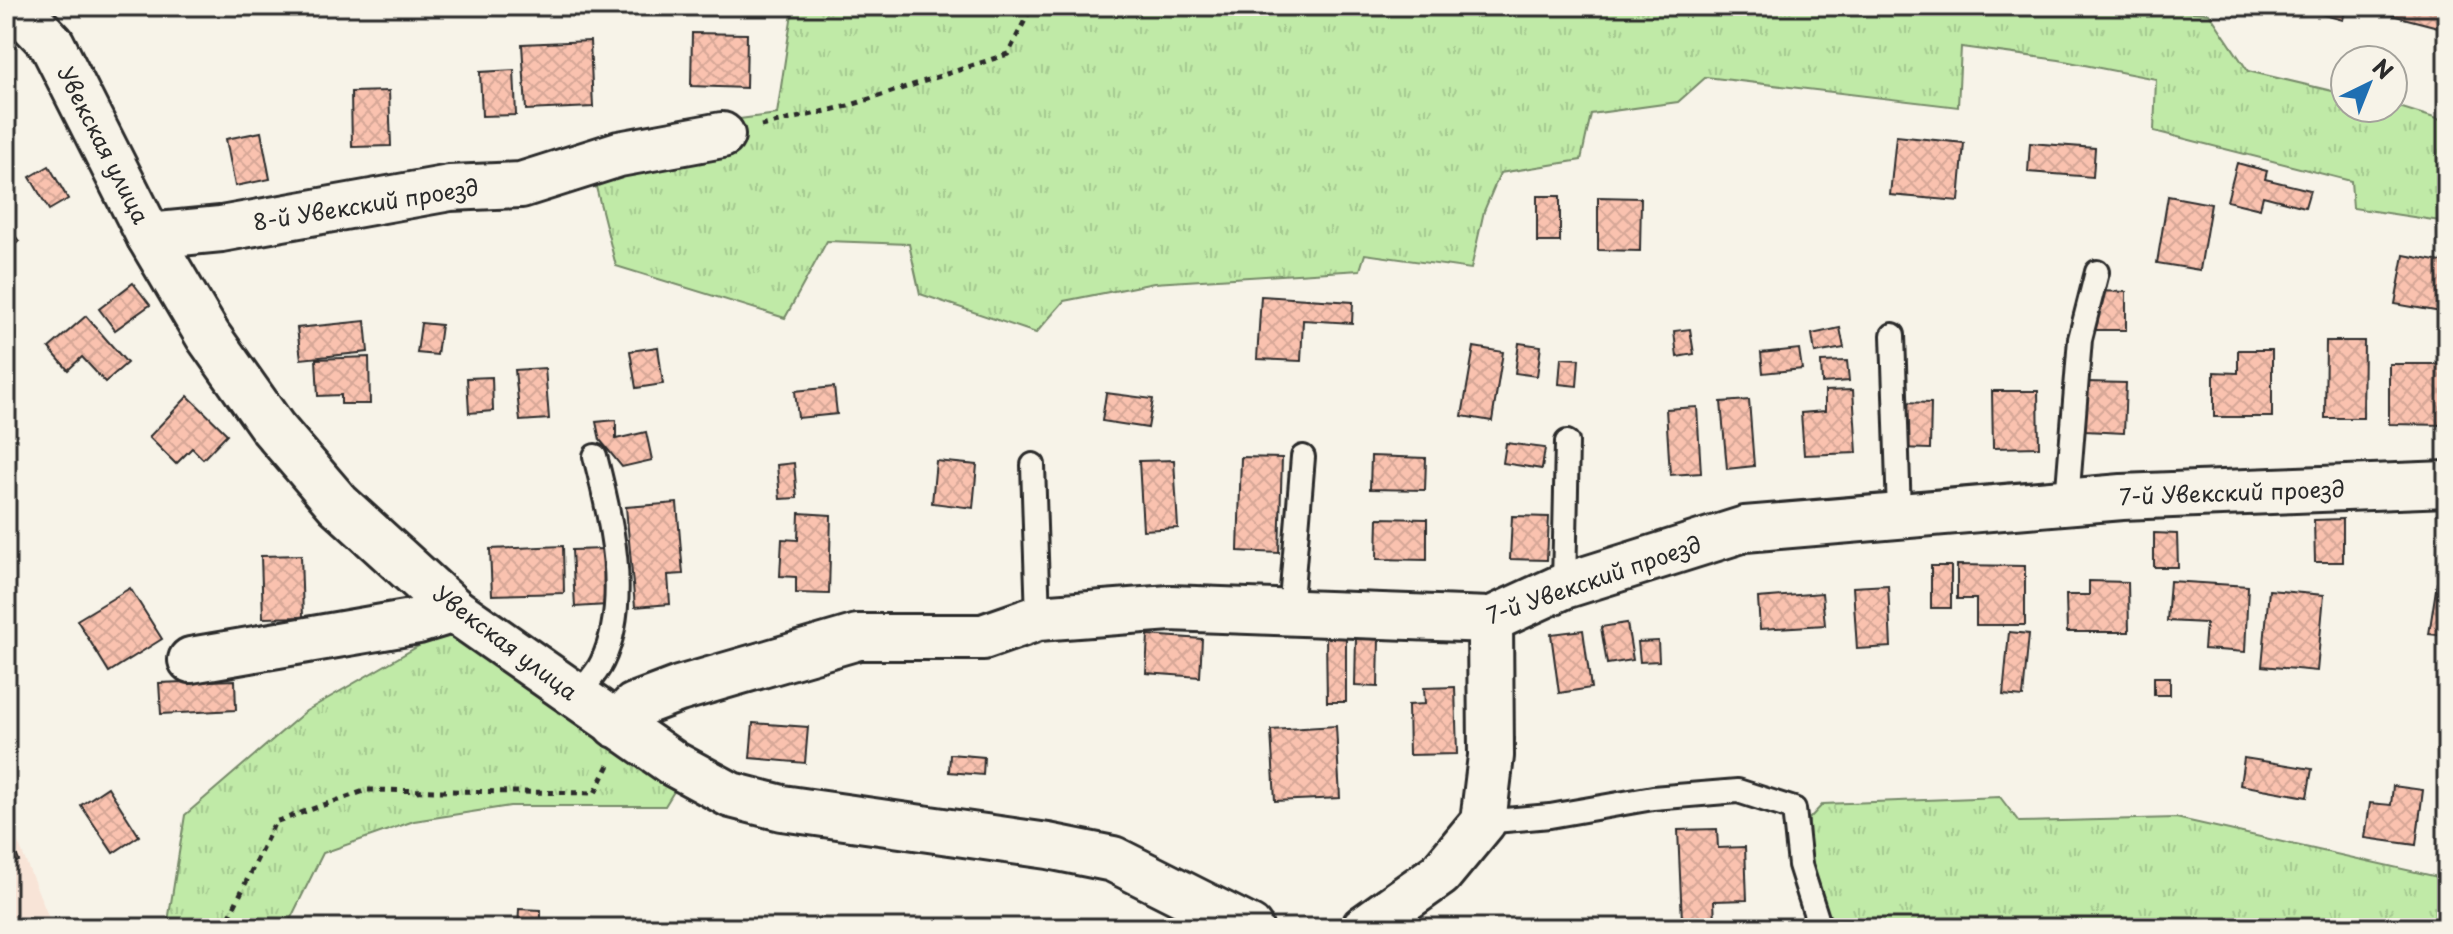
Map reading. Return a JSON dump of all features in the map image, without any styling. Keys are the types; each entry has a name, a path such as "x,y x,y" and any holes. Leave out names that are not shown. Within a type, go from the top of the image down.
{"street":[{"name":"Увекская улица","path":"16,6 52,44 149,236 208,336 273,428 338,504 454,610 674,764 731,795 782,808 1113,859 1250,928"},
{"name":"8-й Увекский проезд","path":"149,236 221,229 450,188 521,185 619,154 722,135"},
{"name":"7-й Увекский проезд","path":"616,725 634,706 679,689 858,637 983,637 1038,618 1170,608 1490,620 1564,586 1745,529 1899,513 2067,501 2447,484"},
{"path":"191,660 418,621 454,610"},
{"path":"1364,928 1440,874 1483,822 1491,756 1490,620"}],"lane":[{"path":"2067,501 2080,339 2097,272"},
{"path":"1893,335 1899,513"},
{"path":"1564,586 1567,442"},
{"path":"576,697 602,663 614,621 614,530 595,456"},
{"path":"1290,613 1303,457"},
{"path":"1033,465 1038,618"},
{"path":"1483,822 1550,816 1653,798 1738,791 1794,809 1800,865 1820,928"}],"path":[{"path":"722,135 848,106 1008,54 1032,6"},
{"path":"224,928 275,822 367,790 595,793 614,753 616,725"}],"shaded area":[{"path":"6,813 53,928 6,928"}],"green space":[{"path":"793,6 2081,6 2209,13 2248,71 2329,90 2329,124 2409,124 2409,110 2447,122 2447,222 2353,208 2351,181 2154,131 2156,79 2059,60 1961,47 1958,107 1706,77 1678,102 1591,114 1581,160 1500,173 1484,211 1471,269 1365,254 1360,270 1154,283 1064,301 1036,333 920,294 909,244 827,241 785,318 616,266 595,183 710,123 777,114"},
{"path":"448,629 676,788 665,806 510,806 414,821 323,853 286,928 167,928 185,815 306,711"},
{"path":"2000,797 2019,822 2176,818 2447,879 2447,928 1834,928 1809,863 1809,819 1823,804"}],"building":[{"path":"2319,6 2346,6 2343,20 2317,13"},
{"path":"2357,6 2444,6 2438,27"},
{"path":"692,33 747,34 746,88 691,86"},
{"path":"590,41 593,107 526,110 522,44"},
{"path":"514,70 516,115 482,116 480,72"},
{"path":"389,91 391,146 352,147 351,92"},
{"path":"261,132 270,179 235,186 226,139"},
{"path":"1896,136 1964,143 1959,201 1890,195"},
{"path":"2030,143 2095,148 2093,177 2028,172"},
{"path":"2237,163 2267,171 2265,179 2310,190 2305,207 2263,196 2260,209 2227,201"},
{"path":"49,166 68,199 49,210 30,177"},
{"path":"1537,196 1560,196 1560,242 1537,242"},
{"path":"2168,196 2211,204 2200,270 2157,263"},
{"path":"1598,197 1641,198 1640,251 1598,250"},
{"path":"6,224 19,241 6,252"},
{"path":"2404,255 2447,263 2447,313 2395,304"},
{"path":"133,283 150,305 115,330 99,309"},
{"path":"2096,291 2126,292 2126,330 2094,330"},
{"path":"1261,296 1353,302 1352,323 1303,320 1301,361 1257,359"},
{"path":"86,316 127,363 105,382 82,357 68,370 49,348"},
{"path":"365,321 368,352 301,359 297,328"},
{"path":"421,323 441,325 437,355 417,353"},
{"path":"1840,328 1844,348 1815,353 1812,334"},
{"path":"1690,329 1694,354 1677,357 1674,331"},
{"path":"2326,341 2364,341 2363,418 2325,418"},
{"path":"1519,343 1541,346 1537,376 1515,373"},
{"path":"658,347 663,384 636,388 630,351"},
{"path":"1474,347 1503,352 1492,421 1462,416"},
{"path":"1799,349 1802,369 1763,373 1761,353"},
{"path":"2238,350 2272,350 2272,417 2214,417 2214,372 2238,373"},
{"path":"369,357 370,404 341,404 341,395 318,396 316,359"},
{"path":"1561,358 1579,359 1577,386 1559,384"},
{"path":"1847,361 1849,381 1822,383 1821,362"},
{"path":"2389,364 2447,364 2447,425 2389,424"},
{"path":"545,368 549,419 520,421 515,370"},
{"path":"492,377 493,411 469,413 467,378"},
{"path":"2087,382 2126,383 2124,433 2085,431"},
{"path":"834,387 837,414 798,418 795,391"},
{"path":"1853,390 1857,453 1804,455 1801,413 1825,411 1825,391"},
{"path":"1992,391 2038,391 2039,447 1993,448"},
{"path":"1106,393 1153,399 1148,428 1102,421"},
{"path":"188,396 227,434 203,459 192,448 176,464 149,437"},
{"path":"1749,400 1754,466 1727,469 1721,402"},
{"path":"1901,402 1931,403 1930,449 1899,448"},
{"path":"1697,407 1701,473 1670,475 1666,409"},
{"path":"616,420 616,439 646,432 652,460 622,467 600,440 596,422"},
{"path":"1506,443 1545,448 1542,469 1503,463"},
{"path":"1371,456 1426,458 1425,490 1370,489"},
{"path":"1241,457 1282,458 1279,553 1238,551"},
{"path":"1174,460 1178,528 1143,530 1139,461"},
{"path":"936,461 977,465 973,508 932,503"},
{"path":"794,463 797,498 780,499 777,465"},
{"path":"677,503 683,574 668,575 670,604 635,607 626,507"},
{"path":"799,513 831,515 829,594 796,593 796,577 780,576 782,539 798,540"},
{"path":"1512,516 1549,517 1547,560 1510,559"},
{"path":"1378,518 1427,519 1427,560 1377,559"},
{"path":"2343,519 2343,562 2315,562 2314,520"},
{"path":"2154,533 2177,534 2178,567 2154,567"},
{"path":"563,546 564,593 492,595 490,549"},
{"path":"604,549 607,605 575,607 572,550"},
{"path":"301,555 303,617 263,618 261,556"},
{"path":"1957,565 2025,566 2025,625 1976,625 1976,599 1957,599"},
{"path":"1931,566 1951,566 1951,608 1931,608"},
{"path":"2089,581 2128,582 2129,632 2067,632 2066,595 2089,595"},
{"path":"2170,581 2248,586 2245,652 2204,649 2206,623 2167,621"},
{"path":"2437,583 2447,584 2447,636 2429,634"},
{"path":"1888,585 1891,647 1857,649 1853,587"},
{"path":"130,588 162,639 109,672 77,620"},
{"path":"2269,590 2324,595 2317,671 2262,666"},
{"path":"1822,593 1825,625 1760,629 1758,598"},
{"path":"1627,623 1633,660 1607,664 1601,627"},
{"path":"1583,630 1591,688 1559,693 1551,634"},
{"path":"2009,632 2029,634 2023,697 2003,695"},
{"path":"1148,635 1202,639 1200,677 1146,673"},
{"path":"1326,635 1346,635 1346,702 1327,702"},
{"path":"1356,637 1379,638 1378,687 1355,686"},
{"path":"1658,641 1659,661 1640,662 1638,642"},
{"path":"2154,677 2170,677 2170,695 2154,695"},
{"path":"235,680 236,710 161,714 159,683"},
{"path":"1455,687 1457,754 1409,755 1408,705 1425,704 1424,688"},
{"path":"753,723 808,727 805,763 750,758"},
{"path":"1336,726 1340,798 1275,801 1271,730"},
{"path":"950,754 984,757 983,775 949,772"},
{"path":"2244,758 2312,769 2307,797 2240,785"},
{"path":"2393,786 2423,790 2416,845 2365,838 2370,803 2391,805"},
{"path":"108,787 139,836 113,853 81,805"},
{"path":"1717,829 1718,848 1745,847 1747,900 1714,901 1715,920 1682,921 1678,830"},
{"path":"6,831 19,861 6,866"},
{"path":"519,909 541,910 541,928 518,928"}]}
